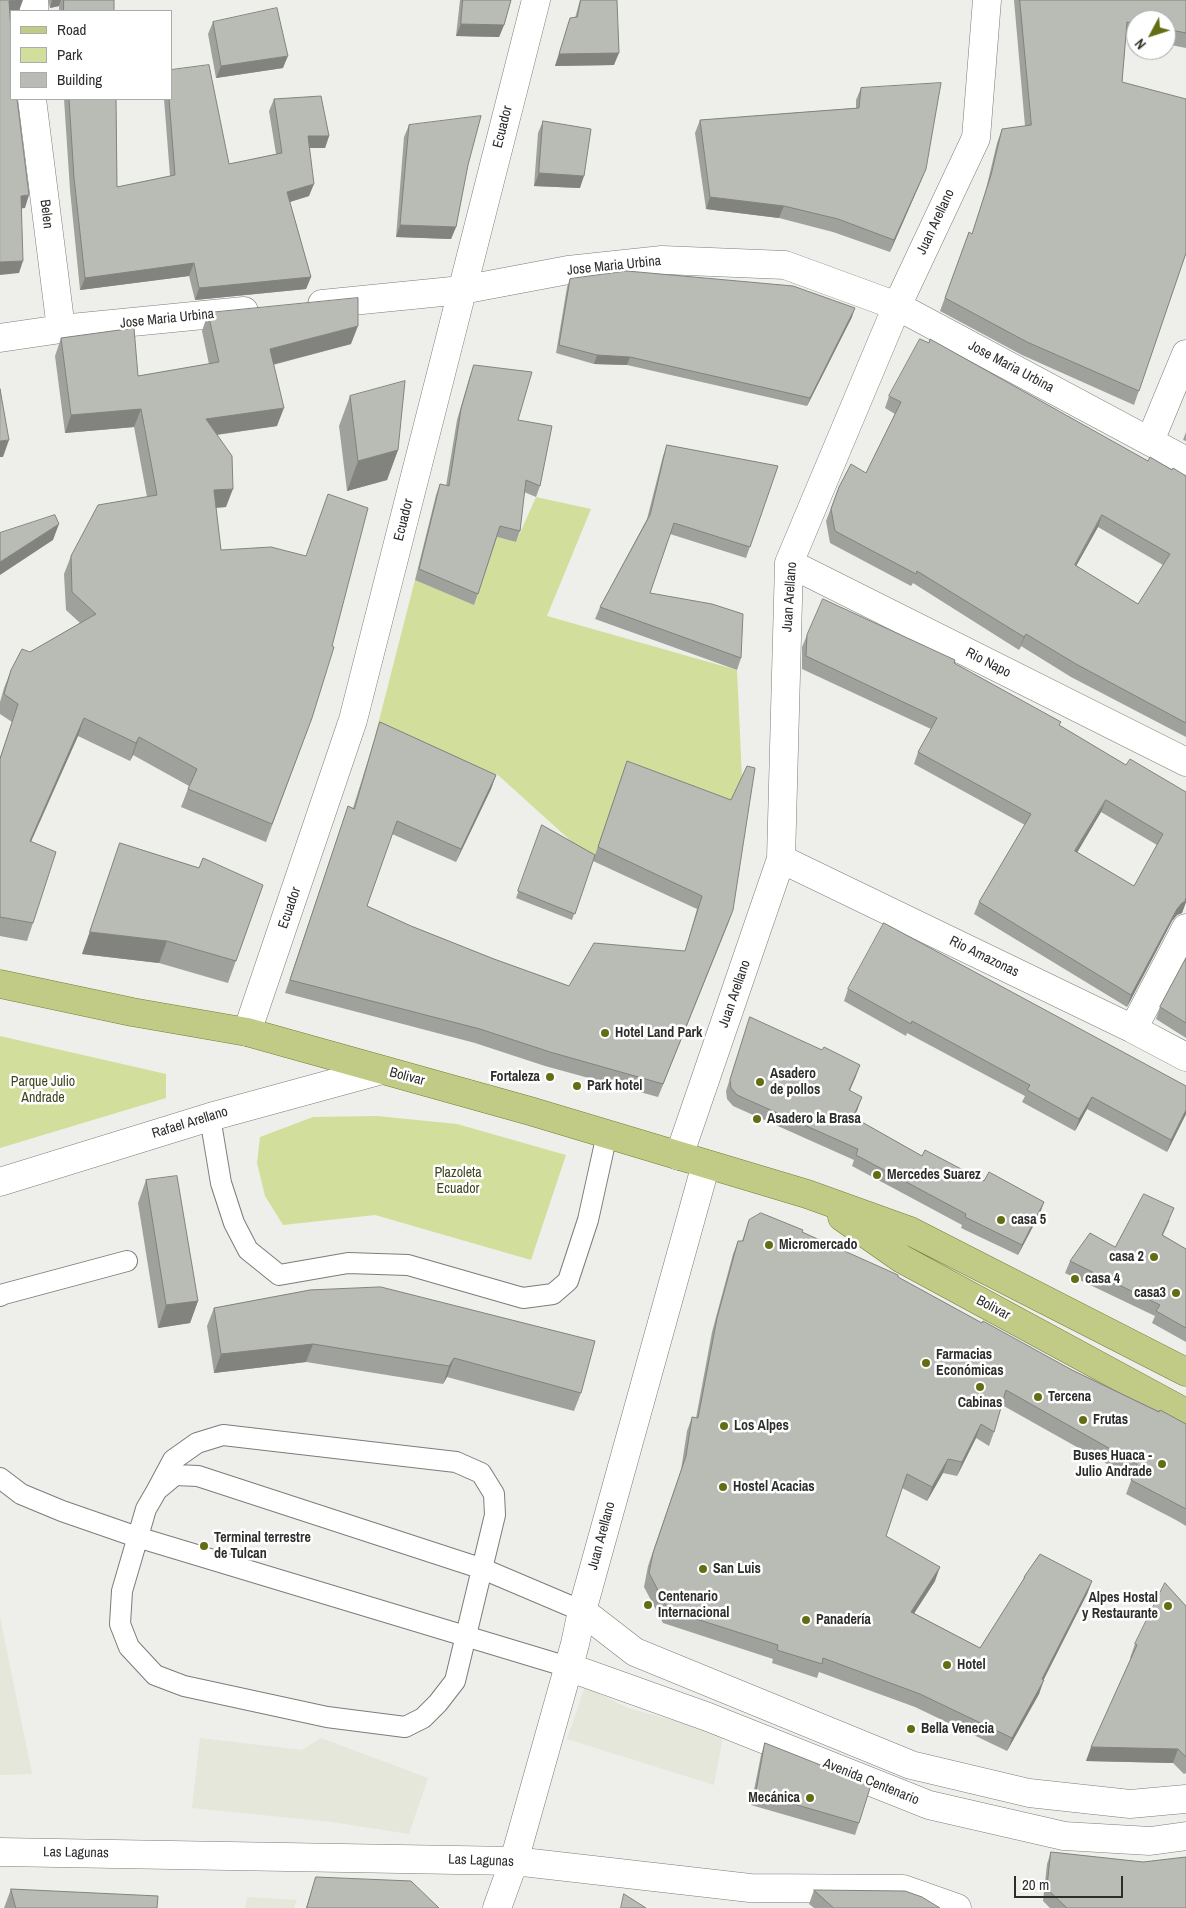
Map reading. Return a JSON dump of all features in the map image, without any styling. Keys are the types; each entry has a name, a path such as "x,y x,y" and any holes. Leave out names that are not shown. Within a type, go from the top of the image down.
{"main road":[{"name":"Bolivar","path":"0,984 132,1012 247,1032 530,1111 807,1194 910,1232 1186,1372"},
{"name":"Bolivar","path":"807,1194 902,1259 1186,1413"}],"street":[{"name":"Ecuador","path":"247,1032 353,720 536,0"},
{"name":"Juan Arellano","path":"679,1156 781,859 789,563 897,306 976,138 987,0"},
{"name":"Belen","path":"32,100 61,329"},
{"name":"Jose Maria Urbina","path":"295,306 462,290 568,270 662,260 786,265 897,306 1186,461"},
{"name":"Jose Maria Urbina","path":"0,338 61,329 266,309"},
{"path":"1150,441 1186,354"},
{"name":"Rio Napo","path":"789,563 1186,762"},
{"name":"Rio Amazonas","path":"781,859 1133,1029 1186,1057"},
{"path":"1133,1029 1186,928"},
{"name":"Rafael Arellano","path":"0,1182 210,1117 382,1070"},
{"name":"Juan Arellano","path":"497,1908 514,1861 706,1164"},
{"path":"582,1611 635,1652 911,1765 1038,1794 1130,1804 1186,1798"},
{"name":"Avenida Centenario","path":"568,1667 708,1717 929,1805 1064,1836 1150,1841 1186,1836"},
{"name":"Las Lagunas","path":"0,1852 514,1861 747,1898 903,1890 957,1908"}],"lane":[{"path":"210,1117 221,1183 234,1223 248,1250 279,1275 348,1264 408,1265 523,1298 553,1294 568,1281 588,1220 607,1134"},
{"path":"0,1296 127,1261"},
{"path":"223,1435 456,1462 481,1473 494,1494 495,1515 484,1569 455,1681 438,1703 423,1718 405,1727 327,1717 184,1686 155,1675 129,1647 120,1624 122,1591 146,1509 157,1490 173,1460 196,1443 223,1435"},
{"path":"157,1490 175,1475 198,1476 484,1569 582,1611"},
{"path":"0,1478 21,1494 62,1511 137,1537 568,1667"}],"shaded area":[{"path":"0,1617 32,1774 0,1775"},
{"path":"585,1687 628,1708 679,1722 723,1737 714,1785 567,1739"},
{"path":"200,1738 302,1750 321,1738 428,1778 409,1834 332,1822 192,1808"},
{"path":"247,1897 297,1900 294,1908 245,1908"}],"green space":[{"path":"536,497 591,509 547,616 737,670 744,821 593,861 498,775 375,736 415,580 496,537 516,542"},
{"name":"Parque Julio Andrade","path":"0,1036 166,1074 166,1098 0,1148"},
{"name":"Plazoleta Ecuador","path":"377,1116 457,1124 566,1155 531,1260 375,1215 283,1225 265,1196 257,1163 260,1137 313,1117"}],"building":[{"path":"0,0 16,0 9,1 10,100 17,100 29,195 21,196 23,261 0,262"},
{"path":"64,0 114,0 114,10 64,10"},
{"path":"463,0 511,0 504,25 461,24"},
{"path":"581,0 617,0 619,53 559,54 570,18 577,17"},
{"path":"1020,0 1186,0 1186,33 1176,31 1176,10 1126,10 1122,82 1186,99 1186,253 1139,391 1027,342 945,298 969,232 972,234 991,175 1002,129 1031,125"},
{"path":"277,8 288,56 221,66 213,22"},
{"path":"209,65 229,164 282,153 274,99 321,96 329,136 308,136 314,184 287,192 311,277 199,288 194,263 85,278 74,178 69,100 116,100 117,187 175,175 169,100 172,100 172,70"},
{"path":"941,83 926,169 894,240 838,219 784,206 710,197 700,120 859,108 861,88"},
{"path":"481,116 468,165 456,227 400,225 409,125"},
{"path":"543,121 591,129 584,176 539,173"},
{"path":"627,271 793,286 855,308 810,398 630,357 597,355 559,345 570,279"},
{"path":"358,298 358,326 270,349 284,408 206,419 232,456 233,489 214,490 221,550 271,547 306,556 328,494 368,508 332,646 334,647 312,718 272,824 188,789 197,769 139,737 136,743 84,718 30,841 56,852 33,923 0,917 0,759 18,704 4,694 11,670 22,649 30,652 96,614 72,592 71,556 98,505 157,495 141,409 71,415 61,338 134,328 138,376 219,362 208,313"},
{"path":"920,339 929,343 930,339 1148,461 1150,457 1186,476 1186,723 1076,664 1026,634 1024,637 917,571 916,574 835,531 831,509 839,487 851,464 866,473 901,402 889,396","holes":["1102,515 1170,554 1138,604 1075,565"]},
{"path":"474,365 532,372 518,420 552,426 540,486 526,480 520,531 500,526 478,594 419,569 440,484 449,486 461,409"},
{"path":"405,381 398,450 358,461 350,396"},
{"path":"0,389 9,440 0,441"},
{"path":"667,445 778,466 750,547 674,523 650,593 712,604 743,614 741,658 600,607 650,515"},
{"path":"55,515 59,524 0,562 0,533"},
{"path":"823,599 955,660 954,663 1061,722 1059,725 1126,765 1130,759 1186,792 1186,901 1177,909 1131,995 979,902 1031,814 918,752 937,718 806,656 807,635","holes":["1106,800 1163,834 1134,886 1075,851"]},
{"path":"380,722 496,775 461,849 397,821 367,906 411,926 494,959 569,986 594,943 685,951 702,896 598,847 627,761 731,800 747,766 755,768 733,910 663,1084 550,1052 480,1029 290,980 348,806 354,809"},
{"path":"542,825 595,855 575,914 518,891"},
{"path":"120,843 199,868 203,858 263,885 236,961 167,941 90,932"},
{"path":"884,923 1186,1086 1186,1110 1171,1140 1092,1097 1079,1119 1027,1090 1030,1085 912,1021 911,1024 848,989"},
{"path":"1186,958 1186,1023 1160,1007"},
{"path":"750,1017 822,1050 824,1047 860,1065 849,1090 862,1097 853,1117 922,1156 925,1150 984,1181 989,1172 1044,1202 1022,1245 965,1217 966,1214 856,1155 858,1149 737,1095 731,1088 730,1080"},
{"path":"177,1176 198,1301 166,1305 146,1180"},
{"path":"1144,1194 1174,1208 1162,1235 1186,1249 1186,1328 1156,1311 1160,1305 1070,1261 1090,1233 1115,1247"},
{"path":"761,1213 803,1230 802,1232 898,1275 898,1277 982,1323 983,1321 1072,1370 1159,1412 1160,1410 1186,1424 1186,1509 1131,1480 1137,1464 1006,1390 994,1432 981,1424 962,1462 948,1459 932,1487 907,1474 886,1536 940,1567 911,1612 980,1648 1040,1554 1092,1581 1042,1679 1044,1680 1012,1738 920,1694 823,1658 822,1664 777,1650 778,1645 668,1610 649,1573 653,1553 686,1456 692,1417 698,1418 717,1318 738,1241 743,1241 749,1220"},
{"path":"381,1287 595,1341 581,1393 454,1358 449,1366 313,1344 221,1354 214,1308 310,1290"},
{"path":"1165,1583 1186,1606 1186,1757 1178,1749 1091,1747 1137,1645 1135,1644"},
{"name":"Mecánica","path":"765,1743 871,1785 859,1823 756,1793"},
{"path":"1051,1852 1143,1862 1186,1857 1186,1908 1067,1908 1047,1889"},
{"path":"316,1877 411,1881 439,1908 307,1908"},
{"path":"11,1889 158,1896 157,1908 16,1908"},
{"path":"814,1890 905,1891 922,1897 940,1908 834,1908"},
{"path":"624,1894 646,1908 621,1908"}],"place":[{"name":"Hotel Land Park","path":"605,1033"},
{"name":"Fortaleza","path":"550,1077"},
{"name":"Asadero de pollos","path":"760,1082"},
{"name":"Park hotel","path":"577,1086"},
{"name":"Asadero la Brasa","path":"757,1119"},
{"name":"Mercedes Suarez","path":"877,1175"},
{"name":"casa 5","path":"1001,1220"},
{"name":"Micromercado","path":"769,1245"},
{"name":"casa 2","path":"1154,1257"},
{"name":"casa 4","path":"1075,1279"},
{"name":"casa3","path":"1176,1293"},
{"name":"Farmacias Económicas","path":"926,1363"},
{"name":"Cabinas","path":"980,1387"},
{"name":"Tercena","path":"1038,1397"},
{"name":"Frutas","path":"1083,1420"},
{"name":"Los Alpes","path":"724,1426"},
{"name":"Buses Huaca - Julio Andrade","path":"1162,1464"},
{"name":"Hostel Acacias","path":"723,1487"},
{"name":"Terminal terrestre de Tulcan","path":"204,1546"},
{"name":"San Luis","path":"703,1569"},
{"name":"Centenario Internacional","path":"648,1605"},
{"name":"Alpes Hostal y Restaurante","path":"1168,1606"},
{"name":"Panadería","path":"806,1620"},
{"name":"Hotel","path":"947,1665"},
{"name":"Bella Venecia","path":"911,1729"},
{"name":"Mecánica","path":"810,1798"}]}
